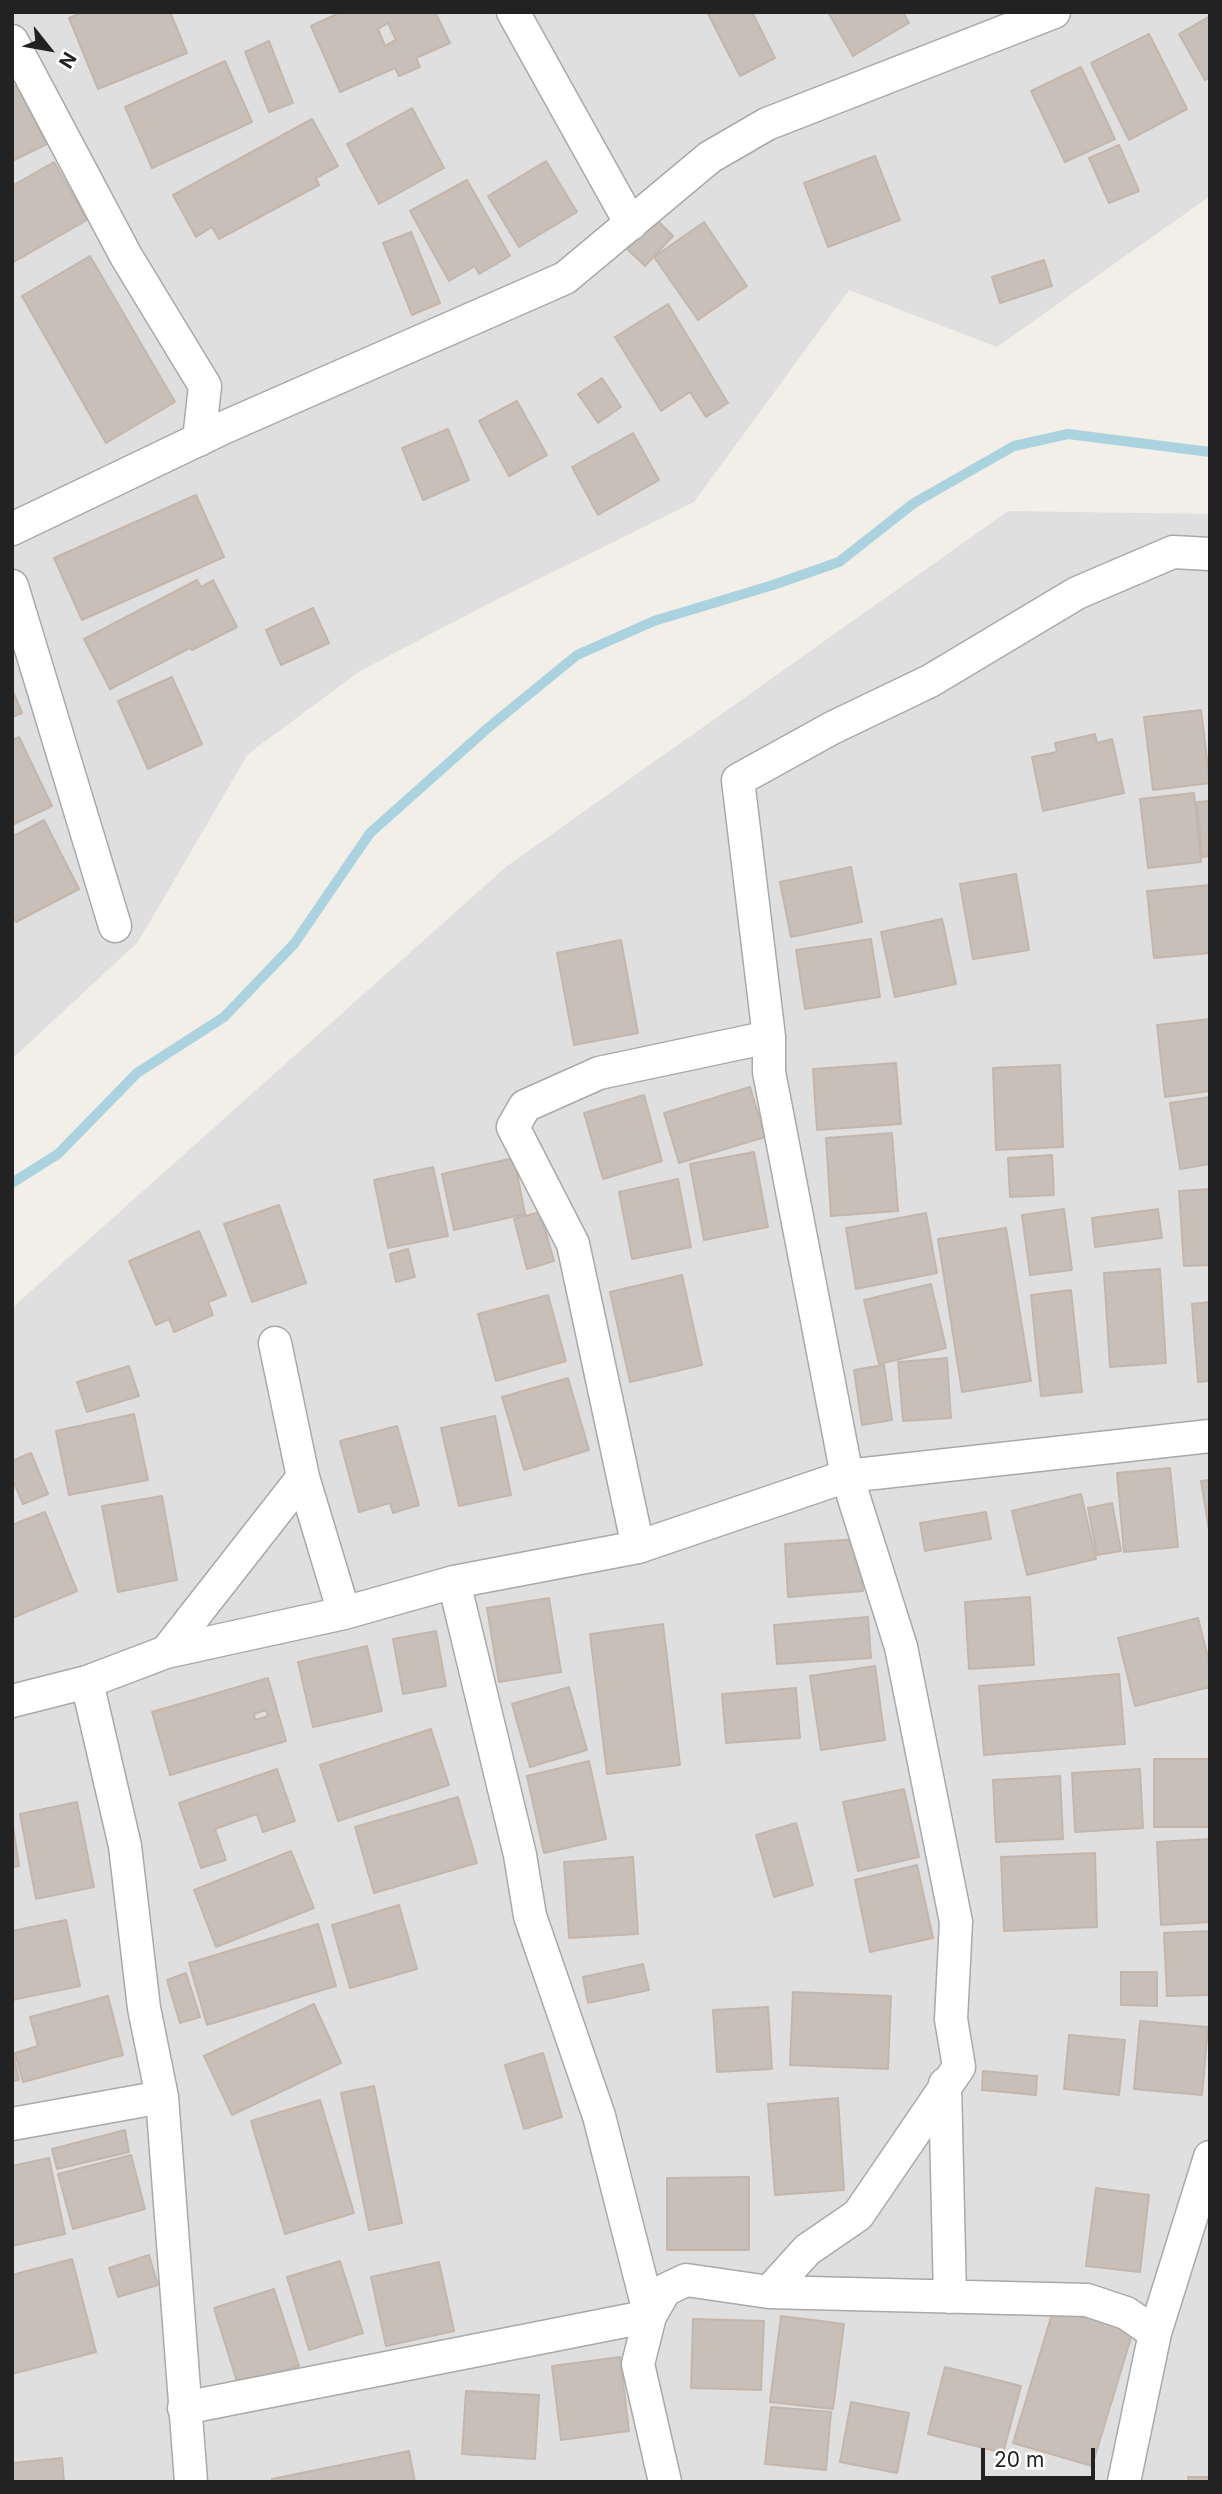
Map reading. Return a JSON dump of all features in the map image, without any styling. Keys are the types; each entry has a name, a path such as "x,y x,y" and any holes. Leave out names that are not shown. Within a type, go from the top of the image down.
{"street":[{"path":"513,12 631,224"},
{"path":"12,529 199,440 565,278 710,157 767,124 1054,12"},
{"path":"12,41 126,256 205,386 199,440"},
{"path":"769,2292 807,2250 858,2215 959,2067 951,2018 956,1922 901,1647 847,1476 769,1072 769,1037 738,780 832,728 930,681 1077,593 1173,552 1210,554"},
{"path":"12,586 116,926"},
{"path":"638,1548 573,1244 513,1127 525,1106 599,1073 769,1037"},
{"path":"275,1343 303,1477 344,1613"},
{"path":"12,1701 87,1682 166,1652 344,1613 454,1582 638,1548 847,1476 1210,1436"},
{"path":"166,1652 303,1477"},
{"path":"454,1582 520,1855 530,1916 599,2116 650,2316"},
{"path":"87,1682 125,1846 144,2007 162,2097 191,2482"},
{"path":"946,2084 950,2297"},
{"path":"12,2124 162,2097"},
{"path":"1124,2482 1155,2333 1210,2157"},
{"path":"665,2482 638,2364 650,2316 665,2290 686,2280 769,2292 1087,2300 1126,2313 1155,2333"},
{"path":"184,2409 650,2316"}],"shaded area":[{"path":"12,12 1210,12 1210,196 997,347 849,290 694,502 360,671 248,754 138,942 12,1059"},
{"path":"1008,511 1210,514 1210,2482 12,2482 12,1308 507,866"}],"building":[{"path":"83,12 170,12 187,53 98,89 69,18"},
{"path":"341,12 435,12 450,43 416,58 420,67 399,76 395,68 340,92 311,26","holes":["388,23 396,40 385,46 378,29"]},
{"path":"707,12 752,12 775,58 740,76"},
{"path":"828,12 903,12 909,23 853,56"},
{"path":"1210,16 1210,77 1205,80 1179,34"},
{"path":"1149,34 1187,109 1129,140 1091,63"},
{"path":"269,41 293,103 269,112 245,52"},
{"path":"225,61 252,122 152,168 125,107"},
{"path":"1081,67 1115,139 1065,162 1031,91"},
{"path":"17,85 47,144 12,161 12,87"},
{"path":"412,108 444,168 379,204 347,144"},
{"path":"312,119 338,166 316,178 319,185 219,239 212,227 196,237 173,195"},
{"path":"1119,145 1139,191 1109,203 1089,158"},
{"path":"875,156 900,220 828,247 804,183"},
{"path":"546,161 577,212 519,247 488,196"},
{"path":"54,162 87,220 12,263 12,186"},
{"path":"467,180 510,256 479,274 475,266 449,281 410,211"},
{"path":"652,215 673,236 645,266 623,245"},
{"path":"704,222 747,286 698,320 654,257"},
{"path":"411,232 440,303 412,315 383,243"},
{"path":"90,256 175,402 106,443 22,296"},
{"path":"1044,260 1052,286 1000,303 992,277"},
{"path":"668,304 728,403 706,417 690,392 661,411 615,337"},
{"path":"602,378 621,407 598,423 578,394"},
{"path":"517,401 547,455 509,476 479,421"},
{"path":"448,429 469,480 423,500 402,448"},
{"path":"633,433 659,480 598,515 572,467"},
{"path":"196,495 224,557 82,620 54,558"},
{"path":"197,580 201,587 213,580 237,627 110,689 84,639"},
{"path":"313,608 329,643 281,665 266,630"},
{"path":"172,677 202,744 148,769 118,701"},
{"path":"12,689 22,713 12,717"},
{"path":"1201,710 1210,783 1153,790 1144,717"},
{"path":"1095,734 1097,743 1112,739 1124,793 1043,811 1032,757 1057,752 1055,743"},
{"path":"19,737 52,806 12,825 12,740"},
{"path":"1194,793 1201,862 1148,868 1140,799"},
{"path":"1210,801 1210,856 1202,857 1197,802"},
{"path":"44,820 79,889 16,922 12,915 12,837"},
{"path":"851,867 862,922 791,937 780,882"},
{"path":"1016,874 1029,950 973,959 960,884"},
{"path":"1210,885 1210,953 1154,958 1147,891"},
{"path":"942,919 956,984 895,997 881,932"},
{"path":"871,939 880,997 805,1009 796,950"},
{"path":"621,940 638,1033 574,1045 557,953"},
{"path":"1210,1019 1210,1091 1165,1097 1157,1025"},
{"path":"896,1063 901,1124 817,1130 813,1069"},
{"path":"1060,1065 1063,1147 996,1150 993,1068"},
{"path":"750,1087 765,1137 679,1163 664,1113"},
{"path":"644,1095 662,1161 603,1179 584,1113"},
{"path":"1210,1097 1210,1164 1180,1169 1170,1103"},
{"path":"892,1133 898,1211 831,1216 826,1138"},
{"path":"754,1152 768,1227 704,1240 690,1164"},
{"path":"1052,1155 1054,1195 1010,1197 1008,1158"},
{"path":"514,1158 525,1214 454,1230 442,1174"},
{"path":"433,1167 448,1236 388,1248 374,1180"},
{"path":"678,1179 691,1247 632,1259 619,1192"},
{"path":"1210,1189 1210,1265 1184,1266 1179,1191"},
{"path":"279,1205 306,1283 252,1302 224,1224"},
{"path":"1064,1209 1072,1270 1030,1275 1022,1215"},
{"path":"1158,1209 1162,1238 1095,1247 1092,1218"},
{"path":"540,1212 554,1261 527,1269 514,1219"},
{"path":"926,1213 937,1273 856,1289 846,1228"},
{"path":"1006,1228 1031,1381 962,1392 938,1239"},
{"path":"199,1231 226,1295 208,1302 213,1315 174,1332 169,1319 156,1325 129,1261"},
{"path":"408,1249 415,1277 396,1282 390,1254"},
{"path":"1160,1269 1166,1363 1110,1367 1104,1273"},
{"path":"682,1275 702,1365 630,1382 610,1292"},
{"path":"931,1284 946,1348 879,1364 864,1300"},
{"path":"1071,1290 1082,1392 1041,1396 1031,1295"},
{"path":"548,1295 566,1361 496,1381 478,1314"},
{"path":"1210,1302 1210,1381 1198,1382 1192,1304"},
{"path":"947,1358 951,1418 903,1421 898,1362"},
{"path":"884,1365 892,1420 862,1425 854,1370"},
{"path":"129,1366 139,1396 87,1412 77,1382"},
{"path":"568,1378 589,1450 524,1470 502,1397"},
{"path":"134,1414 148,1480 69,1495 56,1431"},
{"path":"495,1416 511,1495 459,1506 441,1428"},
{"path":"397,1426 419,1505 393,1513 390,1503 359,1512 340,1441"},
{"path":"31,1453 48,1494 23,1504 12,1478 12,1461"},
{"path":"1170,1468 1178,1547 1124,1552 1117,1473"},
{"path":"1210,1480 1210,1536 1201,1481"},
{"path":"1081,1494 1096,1559 1027,1575 1012,1511"},
{"path":"162,1496 177,1580 118,1592 102,1506"},
{"path":"1112,1503 1121,1551 1097,1555 1088,1508"},
{"path":"45,1512 77,1591 12,1618 12,1525"},
{"path":"986,1512 991,1539 925,1551 920,1523"},
{"path":"859,1539 863,1591 788,1597 785,1544"},
{"path":"1030,1597 1034,1665 969,1669 965,1602"},
{"path":"549,1598 561,1672 499,1682 487,1608"},
{"path":"868,1617 871,1658 777,1664 774,1625"},
{"path":"1198,1618 1210,1665 1210,1687 1135,1706 1118,1638"},
{"path":"663,1624 680,1765 607,1774 590,1634"},
{"path":"436,1631 446,1686 403,1694 393,1639"},
{"path":"367,1646 382,1711 313,1727 298,1662"},
{"path":"875,1666 885,1740 821,1750 810,1676"},
{"path":"1119,1674 1125,1744 984,1755 979,1686"},
{"path":"268,1678 286,1741 170,1775 152,1712","holes":["266,1710 268,1716 255,1720 254,1714"]},
{"path":"569,1687 587,1750 530,1767 512,1704"},
{"path":"796,1688 800,1738 726,1743 722,1694"},
{"path":"431,1729 449,1785 338,1821 320,1765"},
{"path":"1154,1759 1210,1759 1210,1827 1154,1827"},
{"path":"589,1761 606,1839 544,1853 527,1776"},
{"path":"277,1769 295,1821 263,1832 257,1814 215,1829 226,1860 201,1868 179,1803"},
{"path":"1140,1769 1143,1828 1075,1832 1072,1773"},
{"path":"1060,1776 1063,1839 996,1842 993,1780"},
{"path":"904,1789 919,1857 858,1871 843,1802"},
{"path":"458,1797 477,1863 374,1893 355,1827"},
{"path":"77,1802 94,1887 36,1899 20,1814"},
{"path":"12,1820 19,1866 12,1867"},
{"path":"796,1823 813,1885 774,1897 756,1835"},
{"path":"1210,1839 1210,1922 1161,1925 1157,1842"},
{"path":"291,1851 314,1908 216,1947 194,1890"},
{"path":"1095,1853 1097,1927 1004,1931 1001,1857"},
{"path":"633,1857 638,1934 569,1938 564,1862"},
{"path":"917,1865 933,1938 870,1952 855,1880"},
{"path":"399,1905 417,1969 350,1988 332,1925"},
{"path":"66,1920 80,1986 12,2000 12,1931"},
{"path":"318,1924 336,1986 207,2025 189,1963"},
{"path":"1210,1931 1210,1995 1167,1996 1164,1933"},
{"path":"643,1964 649,1990 588,2003 583,1977"},
{"path":"1121,1972 1157,1972 1157,2006 1121,2005"},
{"path":"186,1973 200,2017 180,2023 167,1980"},
{"path":"793,1992 891,1996 888,2069 790,2065"},
{"path":"108,1996 123,2055 23,2082 15,2053 38,2046 30,2017"},
{"path":"314,2004 341,2063 232,2115 204,2056"},
{"path":"768,2007 772,2069 717,2072 713,2010"},
{"path":"1140,2021 1208,2027 1202,2095 1134,2089"},
{"path":"1069,2035 1125,2040 1119,2095 1064,2089"},
{"path":"12,2049 19,2080 12,2081"},
{"path":"543,2053 562,2117 524,2129 505,2065"},
{"path":"983,2071 1037,2076 1036,2095 982,2090"},
{"path":"374,2086 402,2223 369,2230 341,2093"},
{"path":"838,2098 844,2190 775,2195 768,2104"},
{"path":"320,2100 354,2213 285,2234 251,2121"},
{"path":"125,2130 129,2152 57,2169 52,2149"},
{"path":"131,2155 145,2209 73,2229 58,2174"},
{"path":"49,2158 65,2234 12,2246 12,2166"},
{"path":"749,2177 749,2250 667,2250 667,2178"},
{"path":"1096,2188 1149,2195 1140,2272 1086,2266"},
{"path":"149,2255 158,2285 118,2297 109,2268"},
{"path":"72,2259 96,2352 12,2374 12,2275"},
{"path":"340,2261 363,2333 309,2350 287,2277"},
{"path":"439,2262 454,2331 386,2346 371,2277"},
{"path":"274,2289 299,2366 238,2385 214,2308"},
{"path":"1055,2304 1134,2328 1092,2466 1013,2443"},
{"path":"781,2316 844,2324 833,2409 770,2402"},
{"path":"693,2319 764,2321 761,2390 691,2388"},
{"path":"620,2357 629,2431 561,2440 552,2366"},
{"path":"945,2367 1021,2386 1003,2453 928,2434"},
{"path":"466,2391 539,2395 535,2459 462,2454"},
{"path":"851,2402 909,2413 897,2473 840,2462"},
{"path":"771,2407 831,2412 826,2470 765,2464"},
{"path":"409,2451 415,2482 272,2482 272,2479"},
{"path":"62,2458 64,2482 12,2482 12,2463"},
{"path":"1188,2477 1210,2477 1210,2482 1189,2482"}],"waterway":[{"path":"12,1183 58,1154 137,1073 224,1017 294,944 370,833 489,727 577,655 654,621 839,562 914,503 1014,446 1068,434 1210,452"}]}
